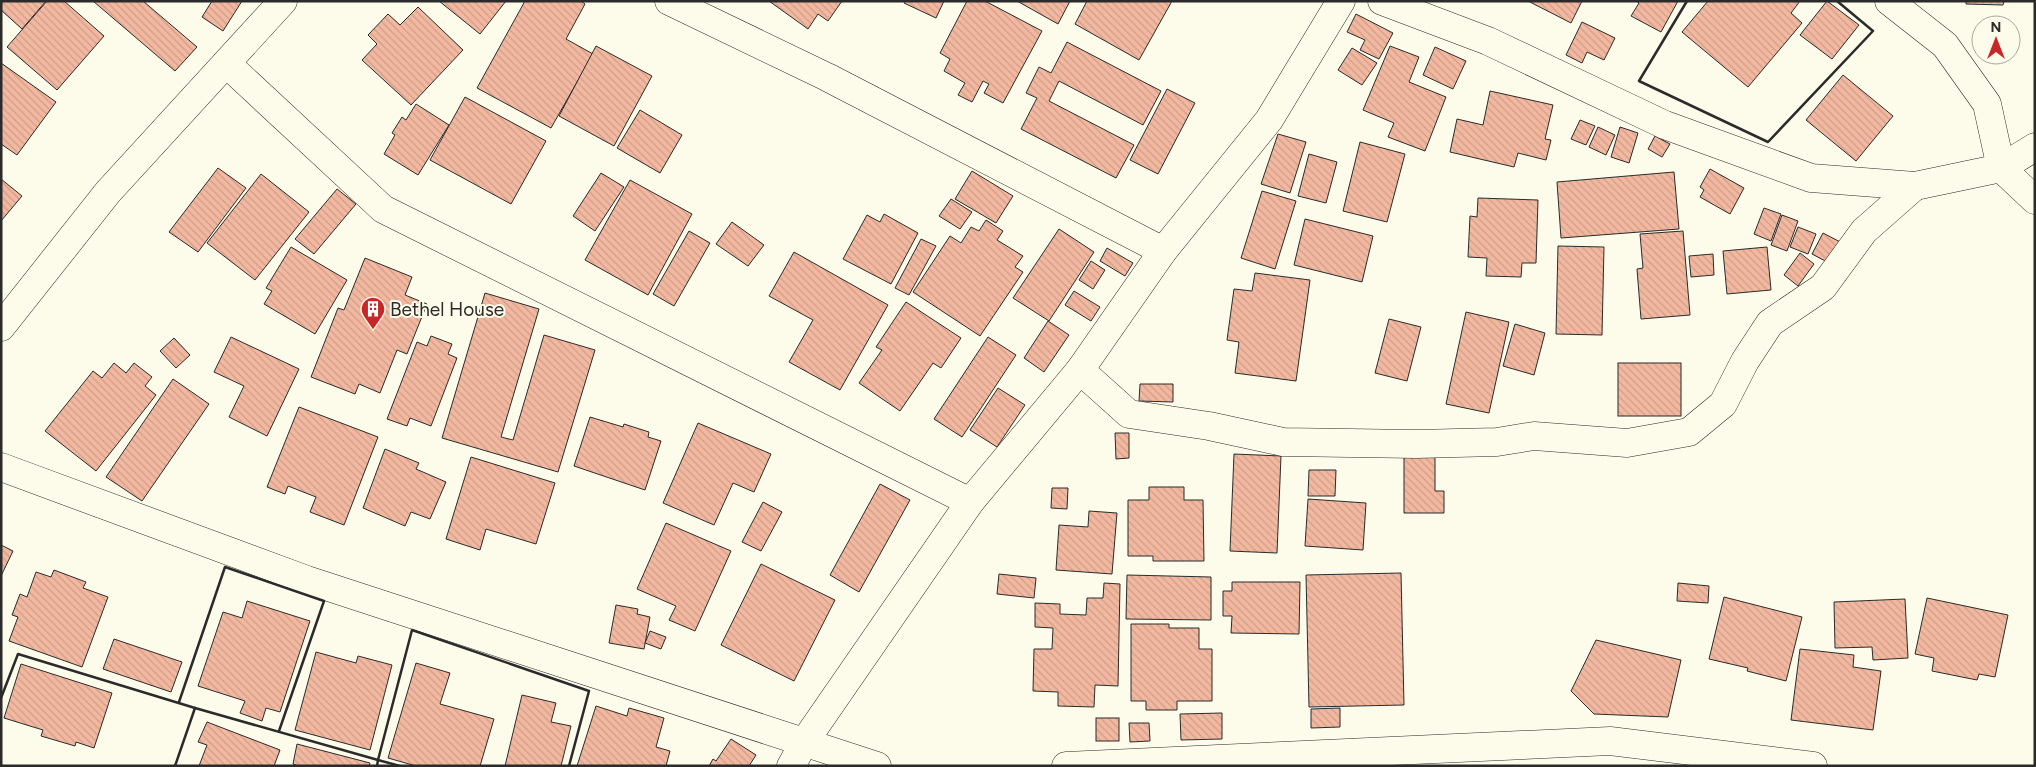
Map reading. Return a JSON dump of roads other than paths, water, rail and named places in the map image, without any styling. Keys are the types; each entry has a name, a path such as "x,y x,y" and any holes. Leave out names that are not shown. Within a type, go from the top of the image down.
{"street":[{"path":"1,328 108,192 283,1"},
{"path":"670,1 827,77 1163,251"},
{"path":"791,766 805,741 970,502 1080,370 1163,251 1269,120 1342,1"},
{"path":"1382,1 1488,41 1664,125 1811,178 1915,186 2002,168 2035,147"},
{"path":"1888,1 1945,45 1987,104 2002,168 2035,200"},
{"path":"227,64 383,209 970,502"},
{"path":"1080,370 1129,414 1209,426 1284,442 1416,444 1497,442 1534,436 1627,443 1689,432 1723,404 1745,361 1770,323 1823,287 1864,231 1915,186"},
{"path":"1,467 307,580 877,766"},
{"path":"1066,766 1610,741 1813,766"}],"place":[{"name":"Bethel House","path":"373,330"}]}
